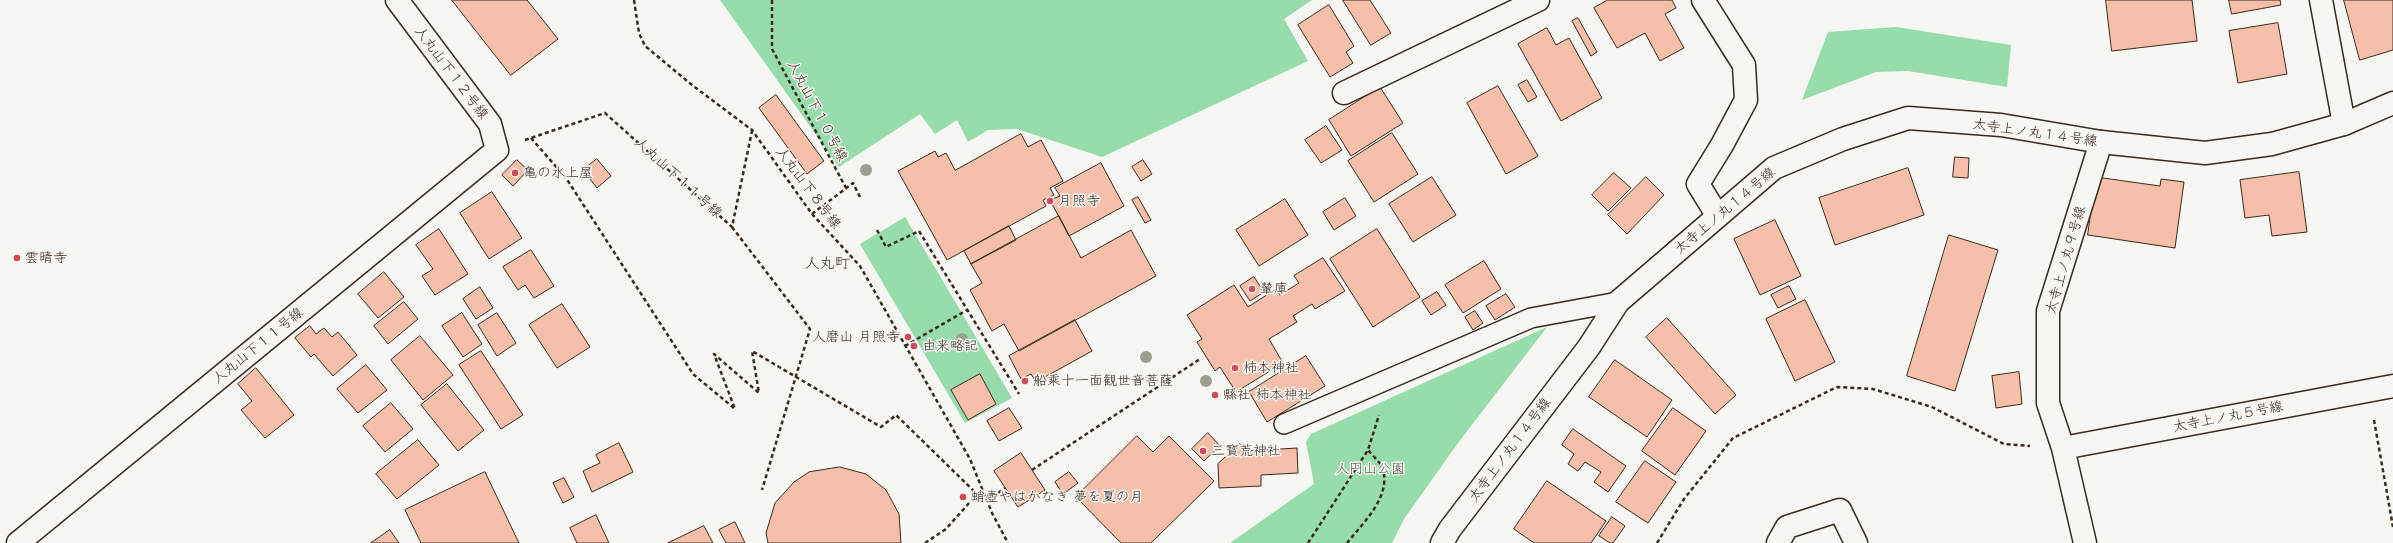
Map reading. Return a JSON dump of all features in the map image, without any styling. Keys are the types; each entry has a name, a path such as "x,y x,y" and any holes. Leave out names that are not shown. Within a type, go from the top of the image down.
{"street":[{"name":"人丸山下１２号線","path":"397,0 490,124 497,150"},
{"path":"1344,93 1538,0"},
{"path":"1703,0 1744,65 1746,100 1722,146 1698,184 1718,215"},
{"path":"2321,0 2344,124"},
{"name":"太寺上ノ丸１４号線","path":"1442,543 1450,529 1589,347 1618,302 1774,168 1844,139 1908,118 2001,125 2101,142 2204,153 2272,144 2344,124 2393,103"},
{"name":"太寺上ノ丸９号線","path":"2085,543 2063,448 2048,403 2048,311 2101,142"},
{"name":"人丸山下１１号線","path":"18,543 497,150"},
{"name":"太寺上ノ丸５号線","path":"2063,448 2393,386"},
{"path":"1778,543 1787,527 1840,510 1856,543"}],"lane":[{"path":"1284,424 1531,318 1618,302"}],"path":[{"name":"人丸山下８号線","path":"634,0 639,33 645,46 692,85 752,130 812,214 860,266 970,458 987,501 1008,543"},
{"name":"人丸山下１０号線","path":"772,0 772,49 846,188"},
{"name":"人丸山下１１号線","path":"536,136 605,113 732,227"},
{"name":"人丸山下１１号線","path":"732,227 752,130"},
{"path":"531,138 566,178 693,374 735,410 714,354 759,393 752,351 795,378 881,427 896,415 977,494"},
{"path":"812,214 853,183 860,197"},
{"path":"732,227 810,329 762,490"},
{"path":"877,230 886,247 919,231 1019,394"},
{"path":"906,346 967,310"},
{"path":"1032,470 1200,359"},
{"path":"1308,543 1368,450 1390,379"},
{"path":"1658,543 1684,499 1734,438 1837,387 1873,389 1932,407 2004,444"},
{"path":"2369,390 2393,527"},
{"path":"1347,543 1381,498 1385,480 1382,466 1368,450"},
{"path":"987,501 1006,488"},
{"path":"925,543 946,528 977,494 983,491"}],"green space":[{"path":"720,0 1312,0 1284,19 1308,61 1102,157 1017,129 988,130 968,142 957,120 935,134 920,114 839,167"},
{"path":"1896,27 2011,45 2007,87 1908,71 1876,72 1802,100 1828,32"},
{"path":"905,217 1012,398 965,423 860,244"},
{"name":"人円山公園","path":"1547,327 1458,443 1404,519 1392,543 1230,543 1314,484 1306,442 1311,434"}],"building":[{"path":"452,0 527,0 558,39 511,75"},
{"path":"1343,0 1370,0 1391,33 1371,45"},
{"path":"1608,0 1672,0 1676,8 1665,14 1684,48 1660,61 1645,33 1617,48 1594,8"},
{"path":"2106,0 2192,0 2197,41 2112,51"},
{"path":"2229,0 2280,0 2281,5 2232,14"},
{"path":"2344,0 2393,0 2393,50 2360,60"},
{"path":"1329,5 1354,46 1346,52 1353,63 1330,77 1298,25"},
{"path":"1578,18 1597,52 1591,56 1572,21"},
{"path":"2278,23 2287,74 2238,83 2229,31"},
{"path":"1547,28 1556,45 1569,38 1602,98 1561,121 1518,44"},
{"path":"1527,80 1537,97 1528,102 1518,85"},
{"path":"1498,86 1538,156 1506,174 1467,103"},
{"path":"1380,87 1403,123 1351,156 1329,120"},
{"path":"776,95 824,161 807,174 759,108"},
{"path":"1326,126 1342,150 1321,163 1305,140"},
{"path":"1392,133 1418,174 1374,202 1348,161"},
{"path":"1021,134 1028,147 1041,140 1063,181 1050,188 1054,195 1043,200 1046,206 947,260 898,171 935,151 938,157 946,153 955,170"},
{"path":"1955,157 1969,158 1968,178 1953,177"},
{"path":"597,159 611,176 597,188 583,170"},
{"name":"亀の水上屋","path":"517,160 528,170 513,186 502,175"},
{"path":"1143,160 1152,174 1141,181 1132,167"},
{"path":"1101,163 1124,206 1069,236 1050,200 1060,196 1055,188"},
{"path":"1908,168 1924,215 1835,245 1819,198"},
{"path":"2299,172 2307,232 2272,236 2269,215 2245,218 2240,180"},
{"path":"1614,173 1631,188 1608,211 1592,195"},
{"path":"1432,177 1456,215 1413,242 1389,204"},
{"path":"1646,177 1664,195 1627,234 1608,215"},
{"path":"2096,177 2160,186 2161,179 2184,182 2175,248 2088,235"},
{"path":"492,192 522,238 489,259 460,213"},
{"path":"1138,197 1151,220 1145,223 1132,200"},
{"path":"1345,198 1356,216 1334,230 1323,212"},
{"path":"1285,199 1308,235 1259,266 1236,230"},
{"path":"1059,216 1081,258 1131,230 1156,276 1019,351 1004,324 992,331 970,290 982,283 971,264"},
{"path":"1775,220 1801,276 1760,295 1734,239"},
{"path":"1009,226 1016,240 971,264 964,251"},
{"path":"439,229 468,274 435,295 422,276 433,269 416,245"},
{"path":"1377,229 1420,297 1373,327 1330,259"},
{"path":"1949,235 1998,250 1955,391 1907,376"},
{"path":"531,250 554,286 534,298 525,285 518,290 503,267"},
{"path":"1323,258 1345,291 1315,309 1312,304 1293,316 1297,322 1269,339 1283,363 1236,392 1220,367 1215,371 1197,342 1202,339 1187,315 1234,285 1248,307 1276,289 1280,295 1299,283 1294,276"},
{"path":"1484,261 1501,289 1463,313 1445,285"},
{"path":"384,272 404,297 378,318 358,294"},
{"name":"輦庫","path":"1254,277 1264,292 1250,301 1240,286"},
{"path":"1789,286 1796,299 1778,308 1771,295"},
{"path":"480,287 493,308 476,319 463,299"},
{"path":"1437,292 1446,305 1431,315 1422,301"},
{"path":"1506,294 1515,307 1495,320 1486,306"},
{"path":"1805,300 1835,362 1795,381 1766,319"},
{"path":"404,302 418,319 388,344 374,326"},
{"path":"562,304 590,347 557,368 529,325"},
{"path":"1475,311 1483,323 1473,330 1465,317"},
{"path":"462,313 482,344 463,357 442,326"},
{"path":"497,313 516,343 497,356 478,325"},
{"path":"1667,318 1736,395 1715,414 1646,337"},
{"path":"1075,320 1092,351 1036,382 1031,374 1021,379 1009,356"},
{"path":"310,326 316,334 324,328 332,337 338,332 357,355 333,376 314,354 311,357 295,338"},
{"path":"420,336 453,375 423,400 391,360"},
{"path":"481,351 523,415 501,429 459,365"},
{"path":"1306,356 1325,386 1267,422 1249,392"},
{"path":"1615,360 1672,400 1647,437 1589,397"},
{"path":"366,365 387,390 358,413 337,389"},
{"path":"256,368 294,415 265,438 241,410 252,401 238,384"},
{"path":"2019,372 2022,404 1996,408 1992,376"},
{"path":"980,374 996,404 968,420 951,390"},
{"path":"447,384 484,430 458,451 421,405"},
{"path":"391,403 413,429 385,452 363,426"},
{"path":"1009,408 1022,428 999,441 987,421"},
{"path":"1673,408 1706,431 1675,475 1642,451"},
{"path":"1573,429 1626,466 1608,492 1594,482 1601,472 1585,462 1578,471 1568,464 1574,454 1562,445"},
{"path":"1208,433 1220,446 1204,461 1192,449"},
{"path":"1137,436 1153,452 1169,436 1214,481 1151,543 1121,543 1076,497"},
{"path":"418,440 439,465 397,499 376,474"},
{"path":"619,443 633,472 592,492 583,471 600,463 596,455"},
{"path":"1240,444 1249,451 1297,448 1298,473 1261,475 1261,486 1219,488 1218,464"},
{"path":"1021,453 1045,490 1018,507 994,471"},
{"path":"1645,461 1676,482 1648,523 1616,502"},
{"path":"840,467 866,474 886,490 899,514 901,543 768,543 766,533 775,503 794,482 809,472"},
{"path":"485,472 519,543 421,543 405,510"},
{"path":"1069,472 1078,483 1063,494 1055,482"},
{"path":"564,478 574,497 563,503 553,483"},
{"path":"1547,481 1606,521 1591,543 1534,543 1514,529"},
{"path":"596,515 609,543 577,543 570,528"},
{"path":"1612,517 1625,526 1613,543 1610,543 1599,536"},
{"path":"735,522 745,543 726,543 719,530"},
{"path":"704,526 713,543 668,543"},
{"path":"390,530 399,543 371,543"}],"place":[{"name":"亀の水上屋","path":"515,173"},
{"name":"月照寺","path":"1050,201"},
{"name":"雲晴寺","path":"17,258"},
{"name":"輦庫","path":"1252,289"},
{"name":"人磨山 月照寺","path":"908,337"},
{"name":"由来略記","path":"914,346"},
{"name":"柿本神社","path":"1235,368"},
{"name":"船乘十一面観世音菩薩","path":"1025,381"},
{"name":"縣社 柿本神社","path":"1215,395"},
{"name":"三寳荒神社","path":"1203,451"},
{"name":"蛸壺やはかなき 夢を夏の月","path":"963,497"}],"district":[{"name":"人丸町","path":"827,264"}]}
